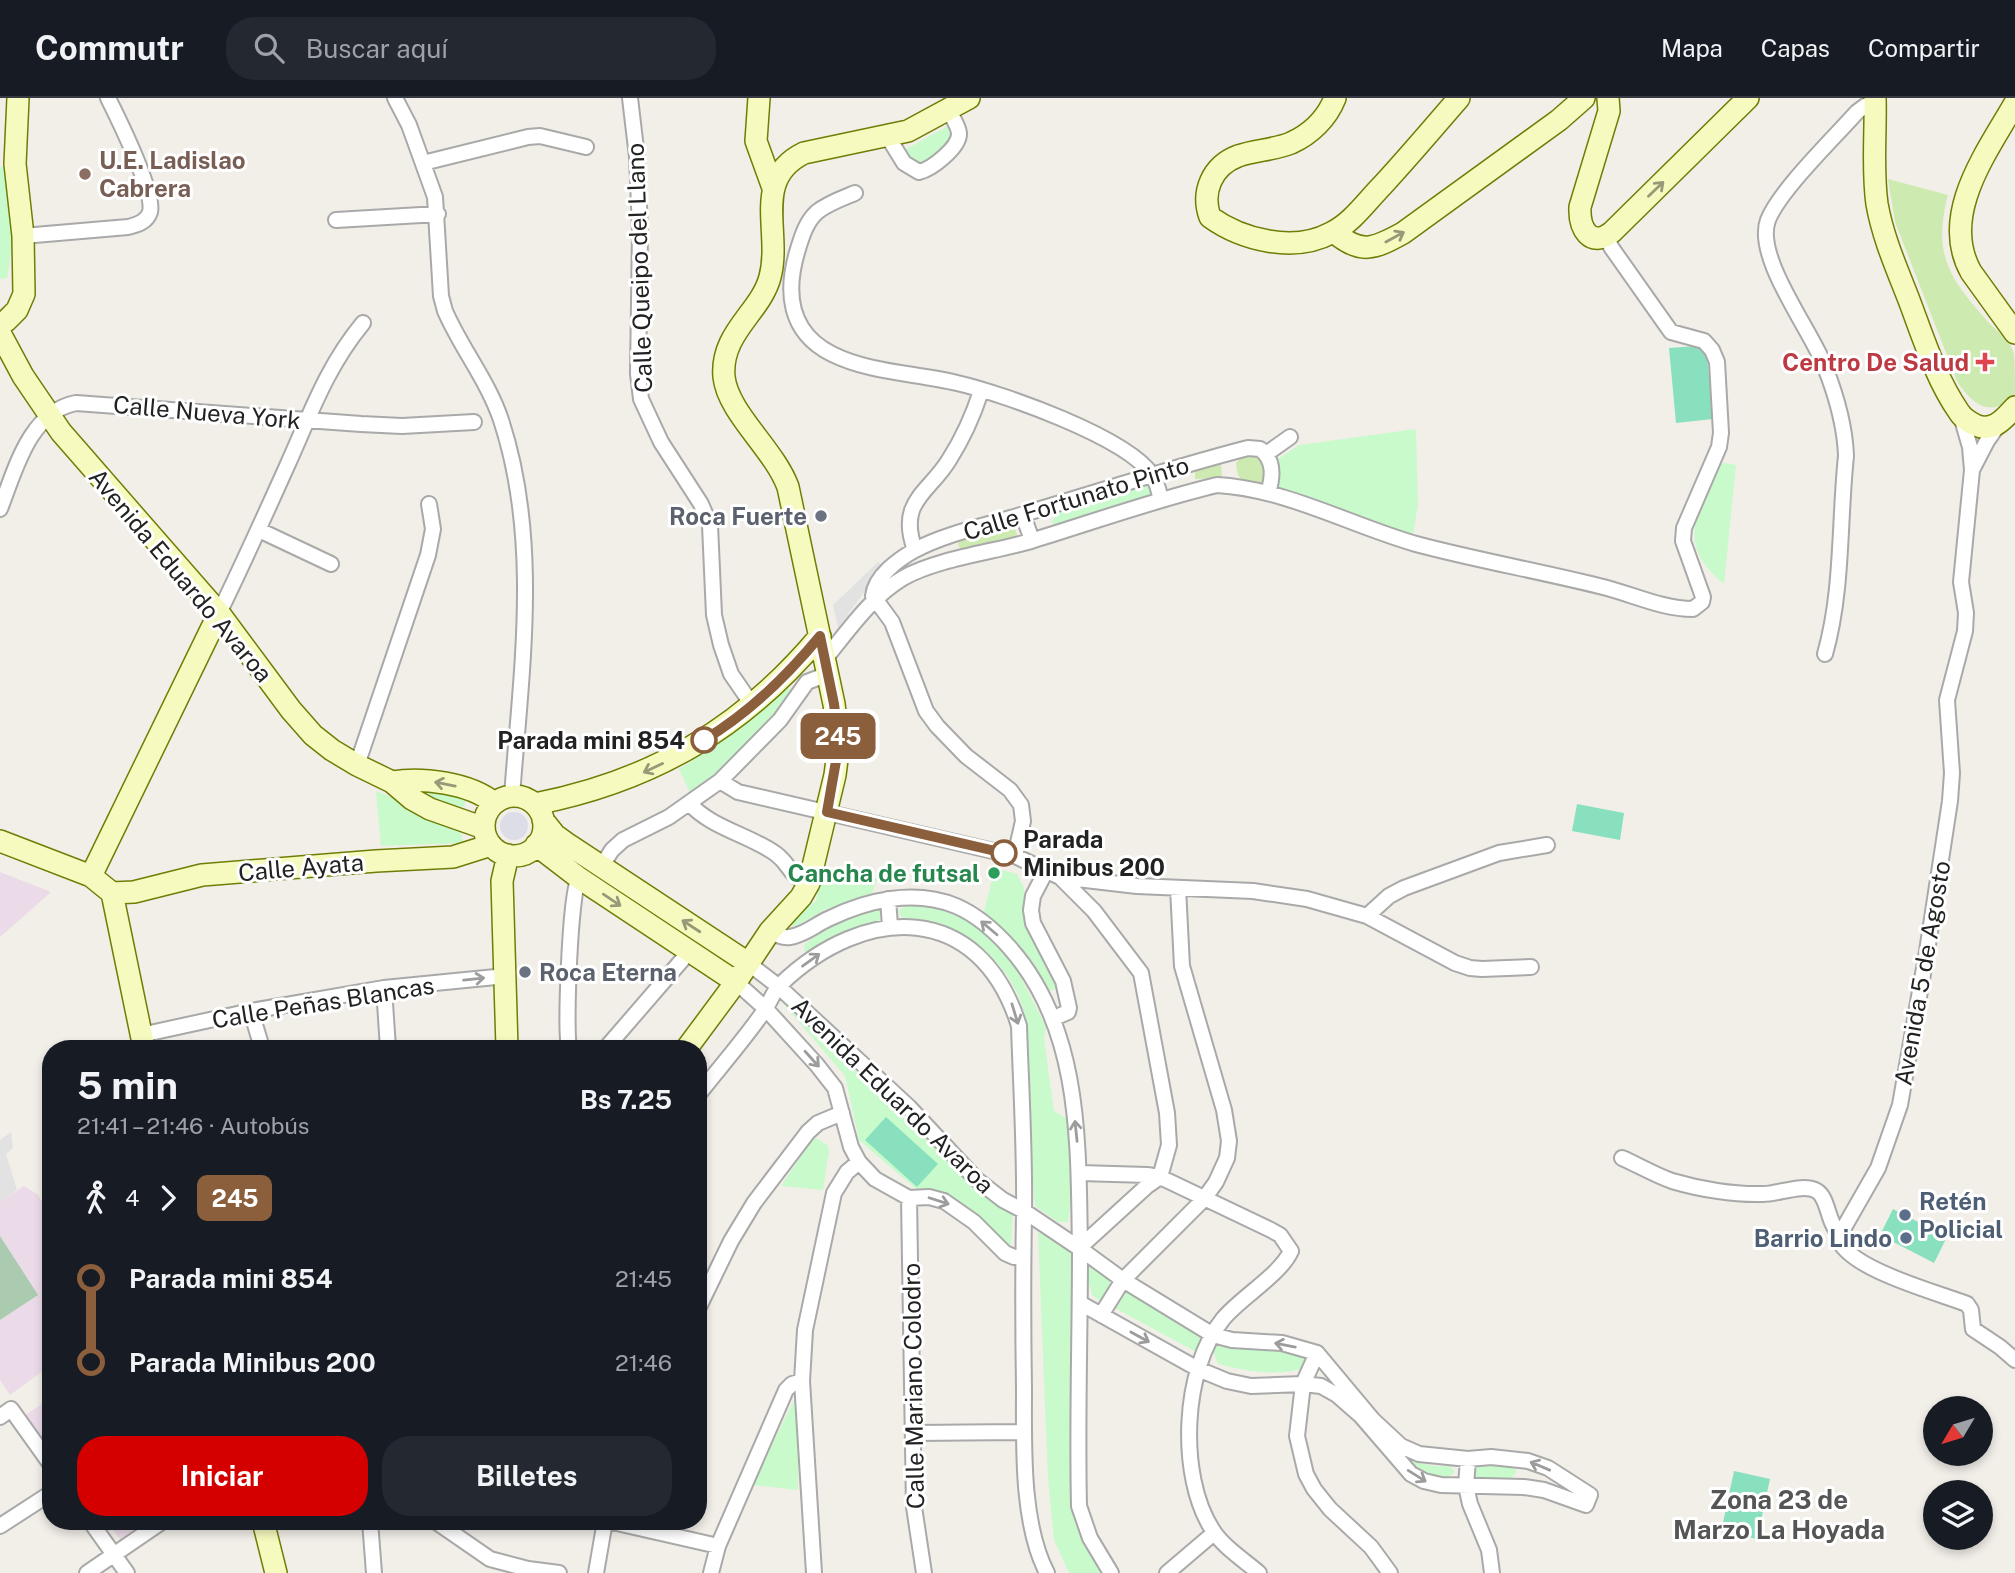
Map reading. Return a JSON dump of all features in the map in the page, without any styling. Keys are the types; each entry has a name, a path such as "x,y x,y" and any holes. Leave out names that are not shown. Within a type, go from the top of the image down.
{"main road":[{"path":"2,327 17,310 24,294 23,236 15,164 18,98"},
{"path":"693,1040 770,931 801,897 809,883 827,812 839,744 827,666 794,510 782,471 734,403 724,376 729,348 739,325 769,281 773,265 773,188 756,141 759,98"},
{"path":"773,188 780,170 789,161 804,153 908,131 969,98"},
{"path":"1335,98 1330,110 1318,125 1303,136 1290,143 1237,157 1218,170 1209,183 1206,194 1210,217 1232,231 1260,239 1292,242 1318,239 1334,232 1350,219 1460,98"},
{"path":"1334,232 1352,246 1362,248 1394,238 1559,120 1584,98"},
{"path":"1608,98 1609,111 1580,215 1580,222 1587,234 1593,237 1606,236 1748,98"},
{"path":"1875,101 1874,170 1884,234 1926,345 1961,415 1975,425 1983,427 1999,424 2015,407"},
{"path":"2015,103 1972,179 1963,209 1960,238 1965,263 2015,333"},
{"name":"Avenida Eduardo Avaroa","path":"2,327 23,376 50,416 219,613 291,710 313,735 357,765 392,782 412,799 494,843"},
{"path":"91,876 219,613"},
{"path":"539,812 568,797 634,777 676,757 716,733 753,706 790,671 820,636"},
{"name":"Avenida Eduardo Avaroa","path":"392,782 412,779 434,782 503,799"},
{"path":"494,843 524,854 536,845 543,834 539,812 524,798 503,799 485,817 502,881 507,1040"},
{"name":"Avenida Eduardo Avaroa","path":"539,812 555,835 748,963"},
{"path":"0,841 91,876 112,893 142,1040"},
{"name":"Calle Ayata","path":"112,893 134,892 202,875 376,860 453,857 494,843"},
{"name":"Avenida Eduardo Avaroa","path":"536,845 579,878 736,982"},
{"path":"265,1530 276,1573"}],"street":[{"path":"23,236 128,228 148,216 151,209 145,187 108,98"},
{"path":"395,98 409,125 435,197 443,303 452,326 502,420 520,513 526,603 503,799"},
{"name":"Calle Queipo del Llano","path":"630,98 637,157 640,230 638,374 641,399 661,442 701,504 710,525 714,615 721,645 732,674 753,706"},
{"path":"1402,163 1409,144 1446,98"},
{"path":"1825,654 1832,632 1835,604 1846,456 1845,436 1825,366 1769,256 1765,230 1770,216 1798,179 1857,112 1875,101"},
{"path":"888,137 904,163 919,172 927,170 957,142 960,134 949,111"},
{"path":"423,163 528,137 548,138 586,147"},
{"path":"855,193 818,211 807,224 790,287 790,298 799,321 823,349 865,366 959,383 1042,409 1127,453 1152,474 1161,500"},
{"path":"336,220 438,214"},
{"name":"Calle Fortunato Pinto","path":"601,867 612,850 623,840 654,826 720,780 780,720 807,682 827,666 876,601 906,576 1217,485 1243,486 1268,493 1417,544 1607,587 1668,606 1693,609 1702,602 1703,597 1683,541 1684,528 1719,447 1721,433 1717,362 1713,350 1704,341 1671,332 1606,236"},
{"path":"219,613 259,530 324,380 363,323"},
{"path":"915,550 911,520 918,496 947,463 972,417 981,391"},
{"name":"Calle Nueva York","path":"0,509 28,440 50,416 64,407 83,403 402,426 474,422"},
{"name":"Avenida 5 de Agosto","path":"1839,1233 1887,1149 1900,1105 1950,801 1952,773 1947,700 1965,631 1966,613 1961,582 1972,470 1970,447 1961,415"},
{"name":"Avenida 5 de Agosto","path":"1972,470 1999,424"},
{"path":"1268,493 1272,475 1266,454 1290,437"},
{"name":"Calle Fortunato Pinto","path":"876,601 873,592 883,575 915,550 944,539 1152,474 1248,448 1260,449 1266,454"},
{"path":"357,765 428,555 433,529 429,504"},
{"path":"1023,515 1032,541"},
{"path":"259,530 331,564"},
{"path":"944,539 950,561"},
{"path":"876,601 892,622 926,711 966,756 1010,790 1021,805 1023,821 1015,856"},
{"path":"720,780 738,792 1015,856 1060,877 1105,884 1253,891 1307,899 1367,916 1455,963 1470,968 1531,967"},
{"path":"689,803 711,820 779,856 795,878 809,883"},
{"path":"1367,916 1389,896 1404,888 1499,853 1547,845"},
{"path":"1046,871 1033,896 1031,910 1036,931 1063,981 1069,1008 1068,1012 1054,1018"},
{"path":"1060,877 1094,912 1141,973 1167,1113 1169,1145 1160,1177 1079,1248"},
{"path":"569,1040 569,971 574,892 579,878"},
{"path":"1101,1315 1123,1280 1204,1199 1223,1170 1227,1158 1229,1140 1215,1078 1182,966 1178,888"},
{"path":"770,931 782,937 792,937 840,913 887,899 908,897 942,901 970,913 986,924 1034,978 1054,1018 1073,1098 1080,1173 1079,1506 1090,1538 1111,1573"},
{"path":"887,899 890,926"},
{"path":"707,1084 766,1009 778,986 812,958 854,935 890,926 931,929 953,938 987,965 1002,985 1012,1004 1018,1026 1024,1211 1024,1432 1031,1530 1047,1573"},
{"path":"613,1040 689,951"},
{"name":"Avenida Eduardo Avaroa","path":"748,963 778,986 909,1107 975,1179 1003,1200 1024,1211 1123,1280 1213,1335 1232,1340 1282,1343 1317,1353"},
{"name":"Calle Peñas Blancas","path":"146,1040 251,1011 384,988 506,976"},
{"name":"Avenida Eduardo Avaroa","path":"736,982 766,1009 835,1088 851,1147 859,1162 875,1178 909,1198 929,1197 944,1201 974,1222 1005,1253 1014,1257 1022,1256"},
{"path":"384,988 387,1040"},
{"path":"251,1011 260,1040"},
{"path":"707,1290 731,1241 754,1203 808,1132 818,1123 842,1114"},
{"path":"1622,1158 1671,1180 1700,1187 1764,1194 1808,1188 1816,1191 1825,1202 1832,1227 1839,1233 1840,1244 1854,1259 1878,1271 1967,1304 1971,1310 1973,1329 2015,1360"},
{"path":"814,1573 802,1381 804,1330 834,1193 847,1172 859,1162"},
{"path":"1080,1173 1160,1177 1280,1236 1291,1251 1280,1265 1221,1321 1198,1369 1190,1410 1190,1460 1204,1517 1214,1533 1259,1573"},
{"name":"Calle Mariano Colodro","path":"909,1198 914,1507 924,1573"},
{"path":"1080,1303 1198,1369 1227,1381 1251,1386 1303,1384 1321,1386 1337,1395 1361,1416 1411,1474 1424,1482 1524,1487 1544,1490 1586,1505 1590,1495 1548,1468 1528,1461 1502,1457 1468,1459 1419,1454 1401,1446 1373,1420 1317,1353 1303,1384 1297,1436 1306,1474 1330,1509 1371,1547 1391,1573"},
{"path":"711,1573 718,1546 786,1390 792,1384 802,1381"},
{"path":"6,1413 42,1455"},
{"path":"914,1433 1024,1432"},
{"path":"1468,1459 1466,1486 1470,1504 1489,1550 1492,1573"},
{"path":"0,1527 42,1499"},
{"path":"96,1530 127,1573"},
{"path":"87,1573 149,1530"},
{"path":"371,1530 374,1573"},
{"path":"448,1530 490,1559 528,1569 559,1573"},
{"path":"596,1573 604,1530"},
{"path":"646,1530 718,1546"},
{"path":"1167,1573 1214,1533"},
{"path":"484,1573 490,1559"}],"shaded area":[{"path":"878,562 883,566 838,628 833,605"},
{"path":"514,812 524,816 528,826 524,836 514,840 504,836 500,826 504,816"},
{"path":"0,872 51,892 0,937"},
{"path":"11,1132 13,1148 6,1154 17,1190 0,1202 0,1140"},
{"path":"24,1186 37,1194 42,1202 42,1372 10,1395 0,1380 0,1320 37,1295 0,1236 0,1202"},
{"path":"42,1404 42,1439 24,1416"},
{"path":"113,1530 134,1530 120,1539"}],"green space":[{"path":"948,126 956,134 954,143 918,168 906,155 906,149"},
{"path":"5,166 11,250 7,278 0,279 0,167"},
{"path":"1888,179 1948,195 1942,235 1948,266 1964,293 2007,341 2014,353 2015,395 2006,402 1998,406 1983,406 1969,397 1957,381 1895,222"},
{"path":"1696,346 1707,355 1713,419 1676,423 1669,348"},
{"path":"1416,429 1418,504 1413,535 1363,522 1282,494 1273,484 1275,461 1299,445"},
{"path":"1257,455 1263,461 1263,480 1254,485 1245,483 1238,473 1236,463 1241,458"},
{"path":"1219,463 1222,476 1220,478 1195,479 1195,469"},
{"path":"1724,463 1736,465 1724,584 1699,555 1695,528 1703,499 1717,467"},
{"path":"1147,485 1152,496 1055,527 1052,522 1057,513"},
{"path":"1014,525 1017,535 1013,538 963,552 958,545 960,540"},
{"path":"787,688 792,690 746,748 720,773 690,793 679,769 722,741"},
{"path":"400,784 465,798 465,806 458,808"},
{"path":"376,791 460,825 463,843 381,846"},
{"path":"1577,804 1624,813 1620,840 1572,831"},
{"path":"995,868 1017,874 1024,888 1026,907 1059,987 1051,991 1045,988 1019,946 984,912"},
{"path":"878,878 870,898 826,909 796,926 790,925 797,914 816,901 820,881 837,883"},
{"path":"909,904 938,909 960,917 999,945 1017,970 1046,1027 1044,1039 1054,1111 1069,1120 1073,1188 1068,1222 1058,1222 1035,1206 1027,1093 1026,1024 1015,988 996,961 971,939 942,924 901,917 898,911"},
{"path":"879,910 882,916 878,922 842,933 809,953 804,951 805,944 831,926 858,914"},
{"path":"786,995 864,1080 976,1188 1013,1213 1011,1246 950,1194 916,1189 859,1140 845,1076 781,1001"},
{"path":"886,1117 938,1164 917,1187 865,1140"},
{"path":"816,1138 828,1146 829,1151 823,1190 781,1186 811,1141"},
{"path":"1893,1209 1947,1237 1934,1263 1880,1235"},
{"path":"1038,1232 1072,1248 1085,1497 1090,1529 1115,1573 1069,1573 1054,1540 1048,1479"},
{"path":"0,1236 38,1295 0,1320"},
{"path":"1091,1265 1113,1280 1100,1301 1093,1296 1086,1275"},
{"path":"1125,1290 1133,1292 1202,1339 1205,1343 1198,1353 1115,1308 1114,1302"},
{"path":"1216,1346 1277,1351 1307,1358 1304,1368 1294,1371 1250,1371 1218,1364 1213,1351"},
{"path":"798,1392 798,1490 752,1485"},
{"path":"1411,1461 1450,1466 1455,1472 1448,1477 1421,1472"},
{"path":"1477,1465 1510,1465 1517,1471 1510,1480 1478,1480 1473,1473"},
{"path":"1734,1471 1770,1479 1757,1539 1721,1532"}],"bus line":[{"name":"245","path":"704,740 753,706 797,664 820,636 839,744 827,812 1004,853"}],"place":[{"name":"U.E. Ladislao Cabrera","path":"85,174"},
{"name":"Centro De Salud","path":"1985,362"},
{"name":"Roca Fuerte","path":"821,516"},
{"name":"Parada mini 854","path":"704,740"},
{"name":"Parada Minibus 200","path":"1004,853"},
{"name":"Cancha de futsal","path":"994,873"},
{"name":"Roca Eterna","path":"525,972"},
{"name":"Retén Policial","path":"1905,1215"},
{"name":"Barrio Lindo","path":"1906,1238"}],"district":[{"name":"Zona 23 de Marzo La Hoyada","path":"1779,1514"}]}
